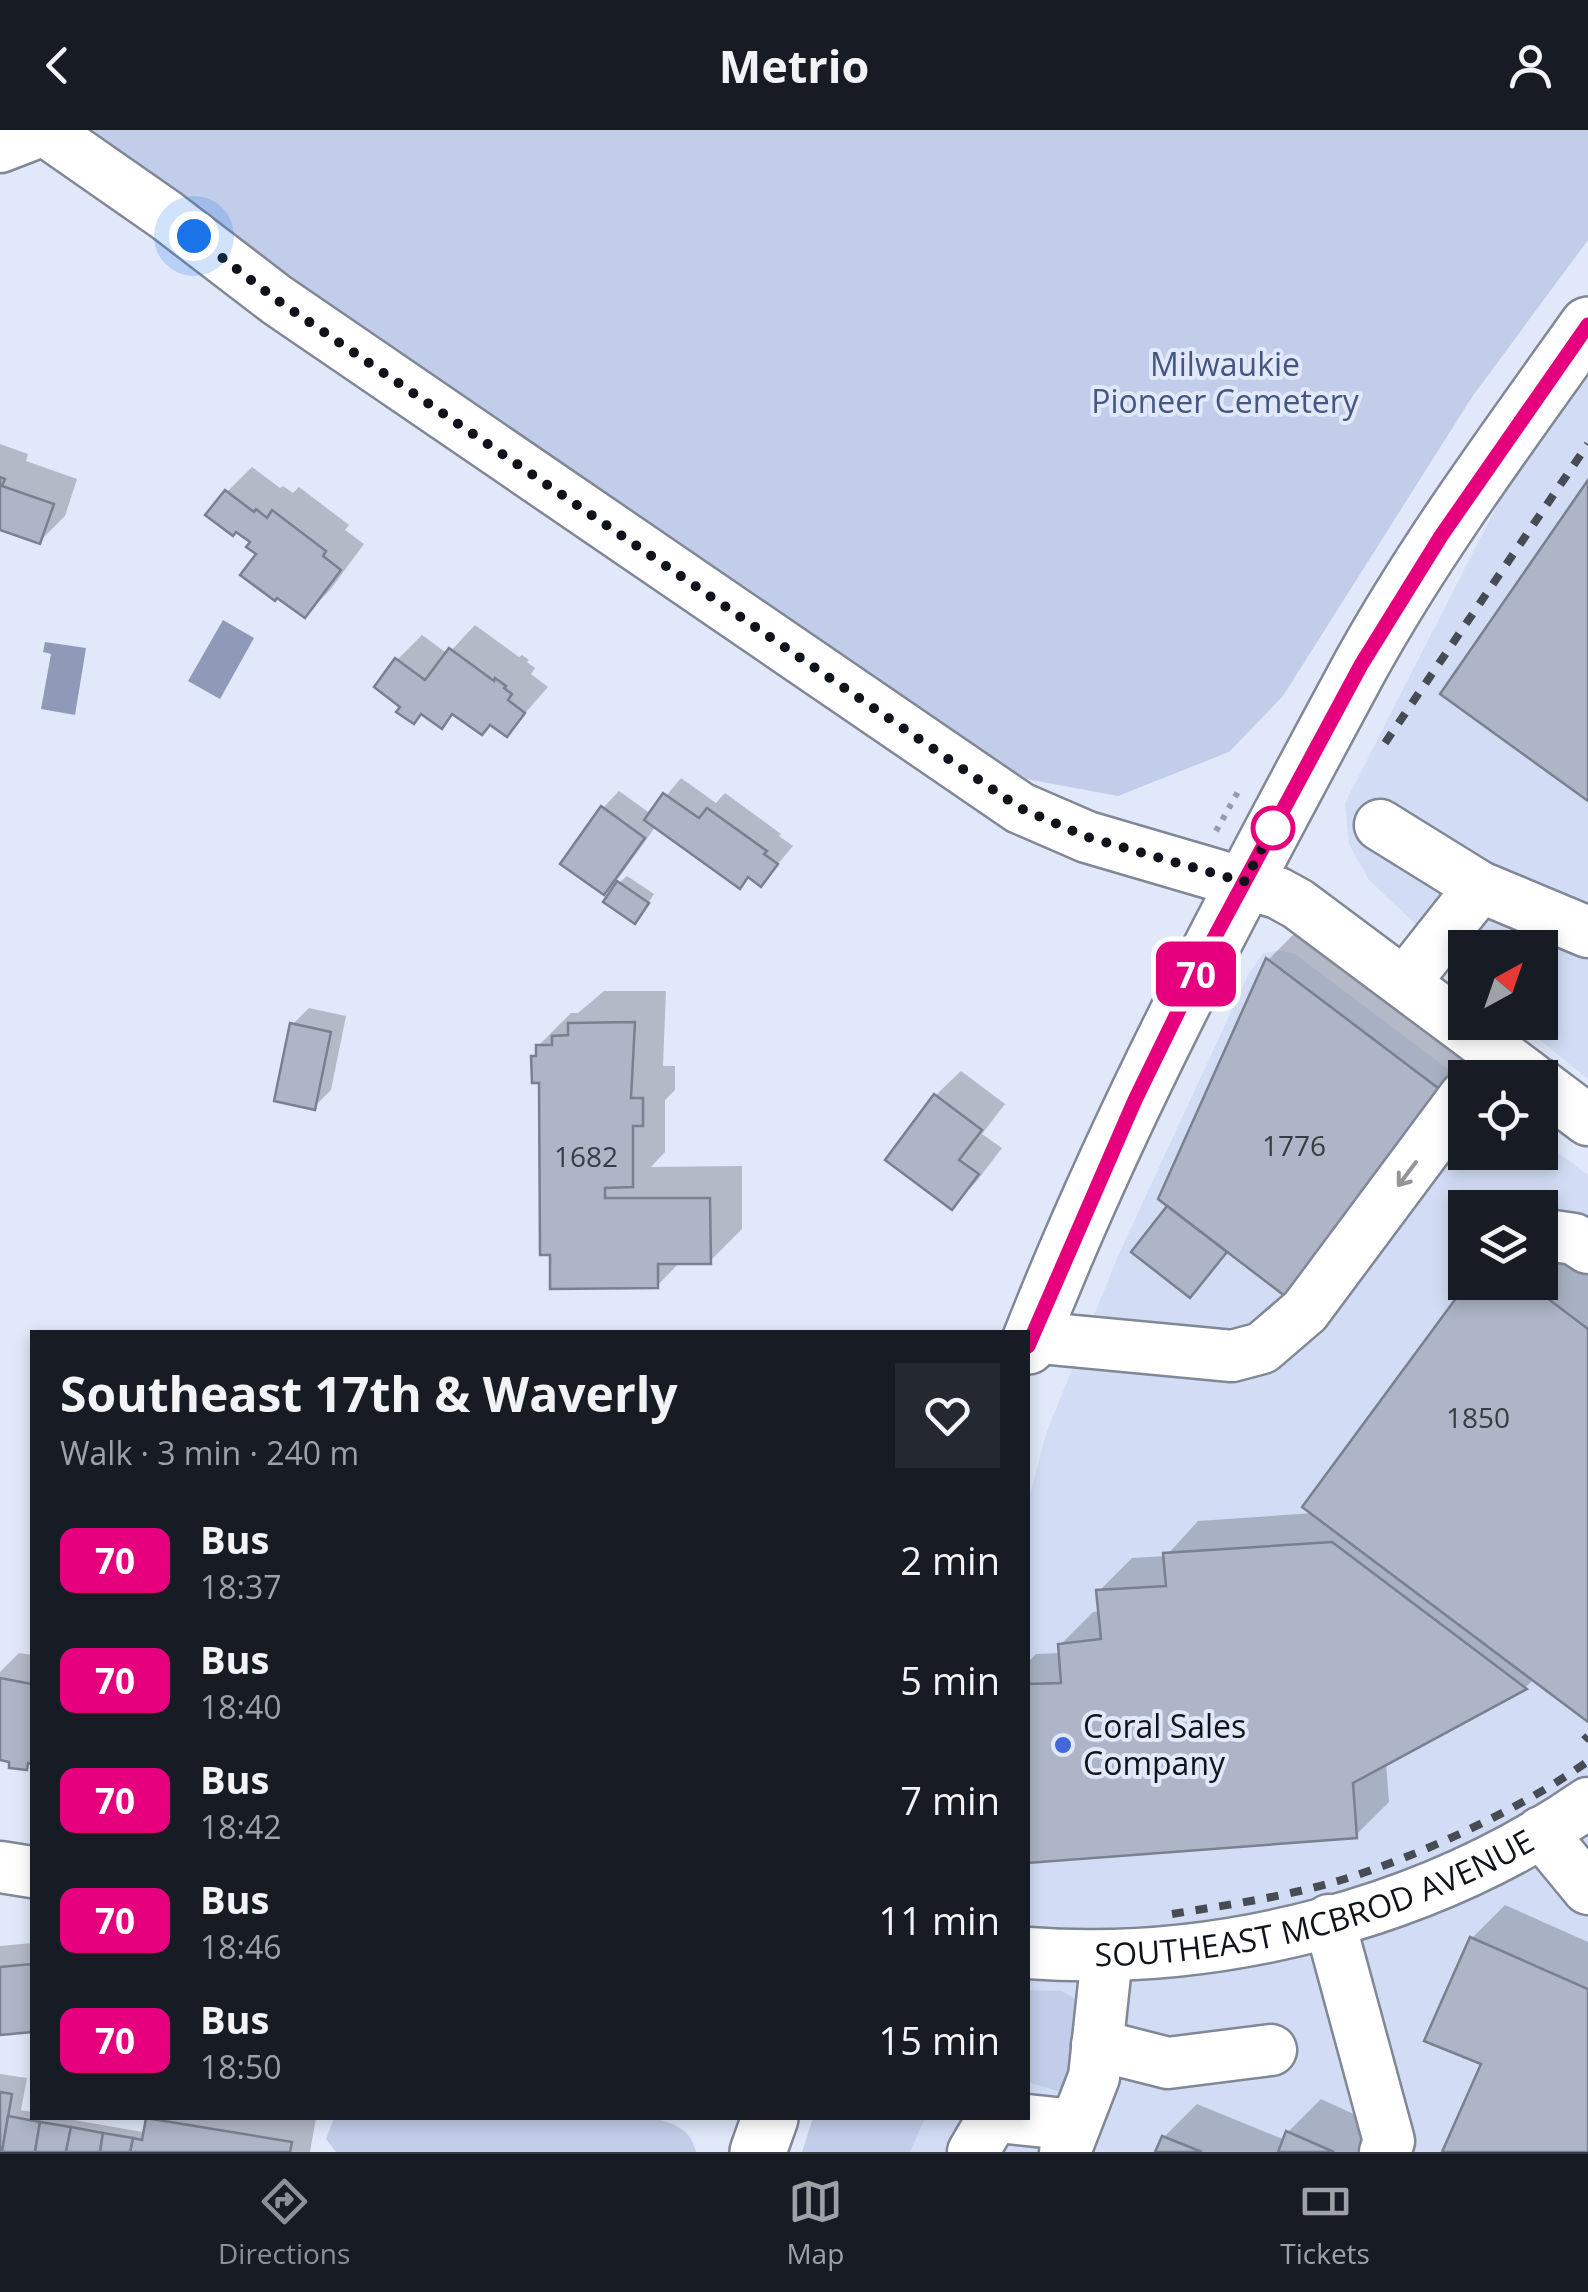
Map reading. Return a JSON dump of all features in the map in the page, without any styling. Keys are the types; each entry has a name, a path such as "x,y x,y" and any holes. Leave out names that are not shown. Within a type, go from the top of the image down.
{"main road":[{"path":"1030,1340 1135,1100 1244,882 1385,622 1588,325"},
{"path":"758,2152 769,2120"}],"street":[{"path":"0,147 44,130 166,215 277,300 1020,808 1087,837 1278,893 1405,982 1492,1060"},
{"path":"1380,825 1480,886 1588,932"},
{"path":"1405,982 1480,886"},
{"path":"1558,1098 1588,1120"},
{"path":"1030,1342 1232,1356 1262,1348 1305,1311 1448,1119"},
{"path":"1558,1237 1574,1239 1588,1248"},
{"name":"SOUTHEAST MCBROD AVENUE","path":"1030,1953 1107,1956 1234,1943 1329,1920 1444,1881 1541,1832 1588,1802"},
{"path":"1541,1832 1588,1889"},
{"path":"0,1867 30,1872"},
{"path":"1329,1920 1389,2141 1385,2152"},
{"path":"1014,2120 1070,2139 1094,2077 1107,1956"},
{"path":"1097,2045 1168,2063 1271,2050"},
{"path":"973,2152 993,2120"}],"shaded area":[{"path":"1588,370 1588,1079 1540,1040 1558,1040 1558,930 1448,930 1448,955 1369,880 1349,844 1345,803 1512,476"},
{"path":"223,620 254,638 220,699 188,681"},
{"path":"45,642 86,648 75,715 41,709 51,654 43,652"},
{"path":"1278,950 1295,954 1448,1069 1448,1170 1558,1170 1558,1152 1588,1175 1588,2152 832,2152 843,2120 1030,2120 1030,1494 1047,1431 1118,1256 1249,973 1263,954"}],"green space":[{"name":"Milwaukie Pioneer Cemetery","path":"76,130 1588,130 1588,240 1472,397 1283,696 1229,752 1118,796 1026,779 796,628"},
{"path":"1030,1990 1062,1991 1078,2000 1074,2096 1030,2083"},
{"path":"333,2120 660,2120 679,2127 696,2152 336,2152 326,2139"},
{"path":"812,2120 924,2120 910,2152 802,2152"}],"building":[{"path":"0,477 5,479 2,486 54,504 40,544 0,530"},
{"path":"1588,480 1588,801 1440,694"},
{"path":"225,490 267,518 272,510 326,551 323,556 341,570 305,618 240,575 256,554 246,547 250,542 236,532 233,536 205,515"},
{"path":"449,648 506,686 512,694 508,700 525,713 507,737 490,725 482,735 452,714 442,729 421,714 414,724 396,712 400,707 374,687 395,658 425,680"},
{"path":"663,793 699,818 707,808 767,851 764,854 778,864 761,887 748,877 740,889 644,820"},
{"path":"601,806 645,838 604,895 560,864"},
{"path":"617,881 649,903 635,924 603,902"},
{"path":"1266,958 1446,1094 1290,1300 1158,1199"},
{"path":"635,1022 631,1098 643,1098 643,1126 633,1126 633,1187 605,1188 605,1198 710,1198 711,1264 658,1264 658,1288 550,1289 550,1255 540,1255 539,1083 532,1083 531,1056 536,1056 536,1045 552,1045 552,1036 568,1035 568,1023"},
{"path":"290,1023 331,1032 315,1110 274,1101"},
{"path":"934,1094 982,1130 959,1160 979,1174 952,1210 885,1160"},
{"path":"1167,1206 1227,1252 1190,1298 1131,1252"},
{"path":"1455,1300 1550,1300 1588,1329 1588,1722 1302,1507"},
{"path":"1332,1542 1527,1689 1353,1783 1357,1838 1030,1863 1030,1684 1061,1683 1058,1644 1101,1639 1096,1590 1166,1586 1163,1553"},
{"path":"0,1678 30,1684 30,1764 27,1770 9,1768 9,1762 0,1760"},
{"path":"1470,1937 1588,1989 1588,2152 1442,2152 1481,2064 1424,2041"},
{"path":"30,1964 30,2032 0,2035 0,1967"},
{"path":"0,2092 12,2094 2,2152 0,2151"},
{"path":"8,2116 40,2122 35,2152 2,2152"},
{"path":"146,2120 158,2120 292,2142 290,2152 130,2152 133,2138 142,2140"},
{"path":"40,2122 71,2127 66,2152 35,2152"},
{"path":"71,2127 103,2133 100,2152 66,2152"},
{"path":"1286,2131 1334,2152 1278,2152"},
{"path":"103,2133 133,2138 130,2152 100,2152"},
{"path":"1162,2136 1202,2152 1155,2152"}],"railway":[{"path":"1385,743 1588,444"},
{"path":"1584,1740 1588,1736"},
{"path":"1172,1914 1297,1892 1368,1871 1501,1814 1588,1761"}],"bus line":[{"name":"70","path":"1030,1341 1135,1100 1212,942 1361,665 1441,536 1588,325"}],"place":[{"name":"Coral Sales Company","path":"1063,1745"}],"route":[{"path":"194,236 277,300 1020,808 1087,837 1244,882 1273,828"}]}
